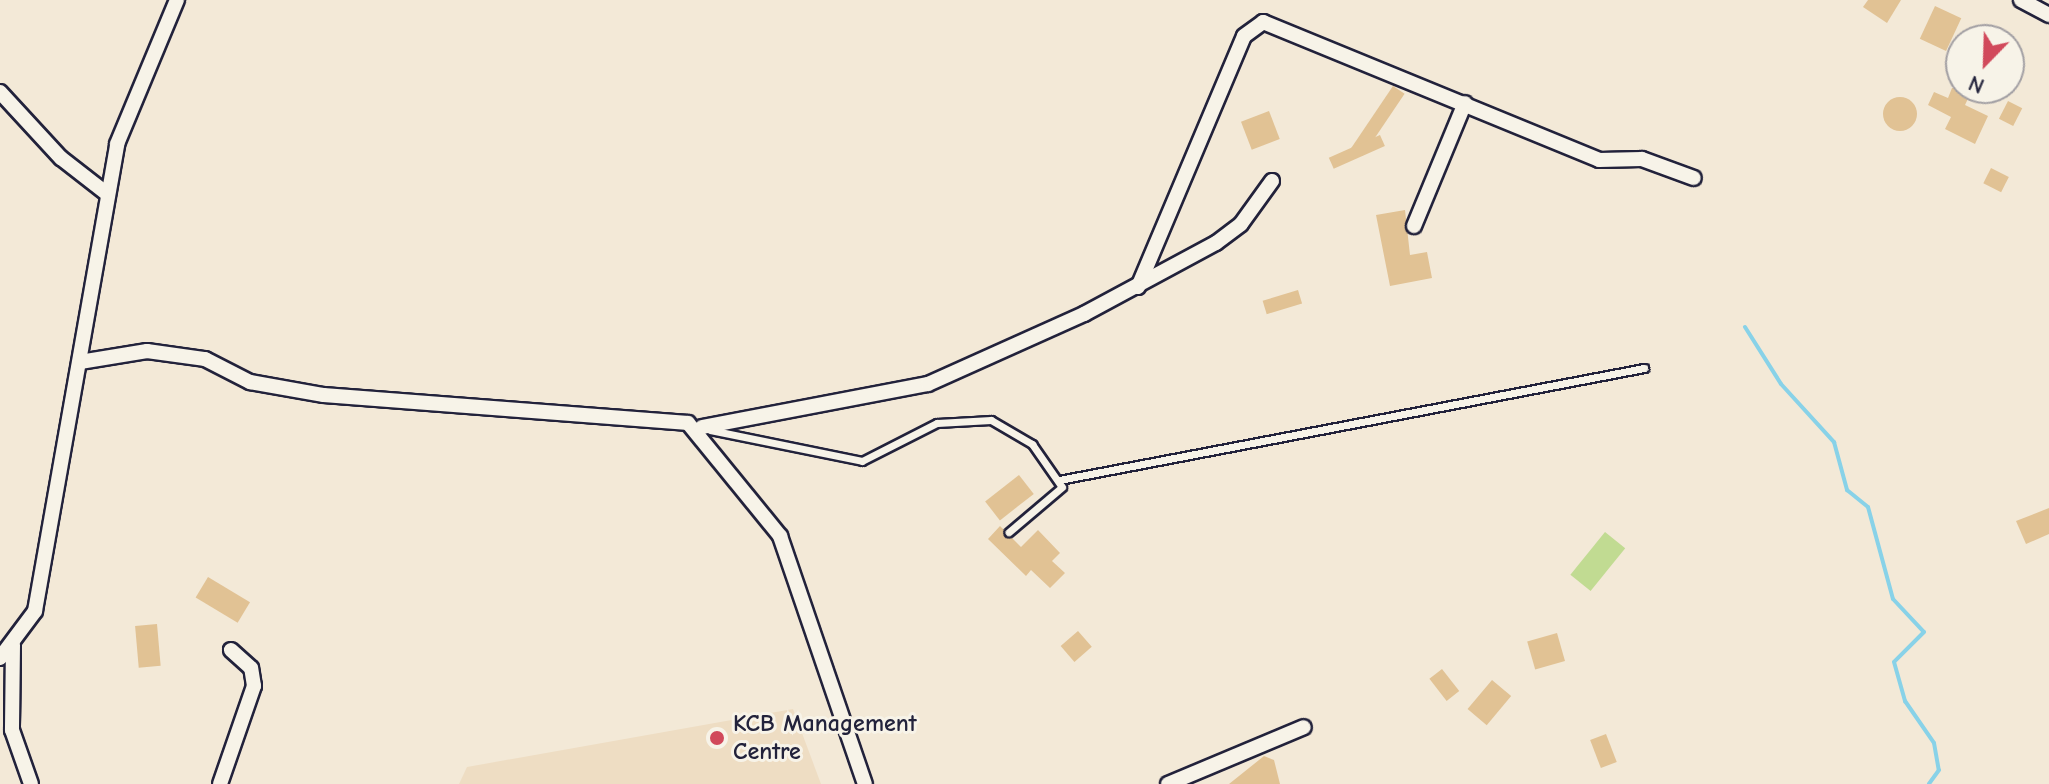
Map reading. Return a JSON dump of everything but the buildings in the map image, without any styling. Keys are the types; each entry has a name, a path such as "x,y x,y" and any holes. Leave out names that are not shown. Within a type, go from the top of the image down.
{"street":[{"path":"0,658 13,645 35,611 117,144 177,0"},
{"path":"2021,0 2049,15"},
{"path":"1138,287 1244,36 1263,22 1599,160 1628,156 1694,178"},
{"path":"0,92 61,158 106,193"},
{"path":"1414,226 1465,103"},
{"path":"80,362 147,351 205,359 250,382 324,395 695,425 928,384 1138,287 1241,224 1272,181"},
{"path":"695,425 780,536 865,784"},
{"path":"13,645 12,730 31,784"},
{"path":"220,784 254,686 251,668 231,650"},
{"path":"1168,784 1304,727"}],"lane":[{"path":"1059,480 1644,368"},
{"path":"695,425 862,461 937,423 978,417 1032,444 1059,480 1059,495 1009,532"}],"shaded area":[{"name":"KCB Management Centre","path":"793,709 821,784 459,784 467,767"}],"green space":[{"path":"1605,532 1625,548 1591,591 1570,575"}],"waterway":[{"path":"1745,327 1781,384 1834,442 1847,490 1868,507 1893,599 1924,632 1894,662 1905,701 1934,743 1939,770 1929,784"}],"place":[{"name":"KCB Management Centre","path":"717,738"}]}
